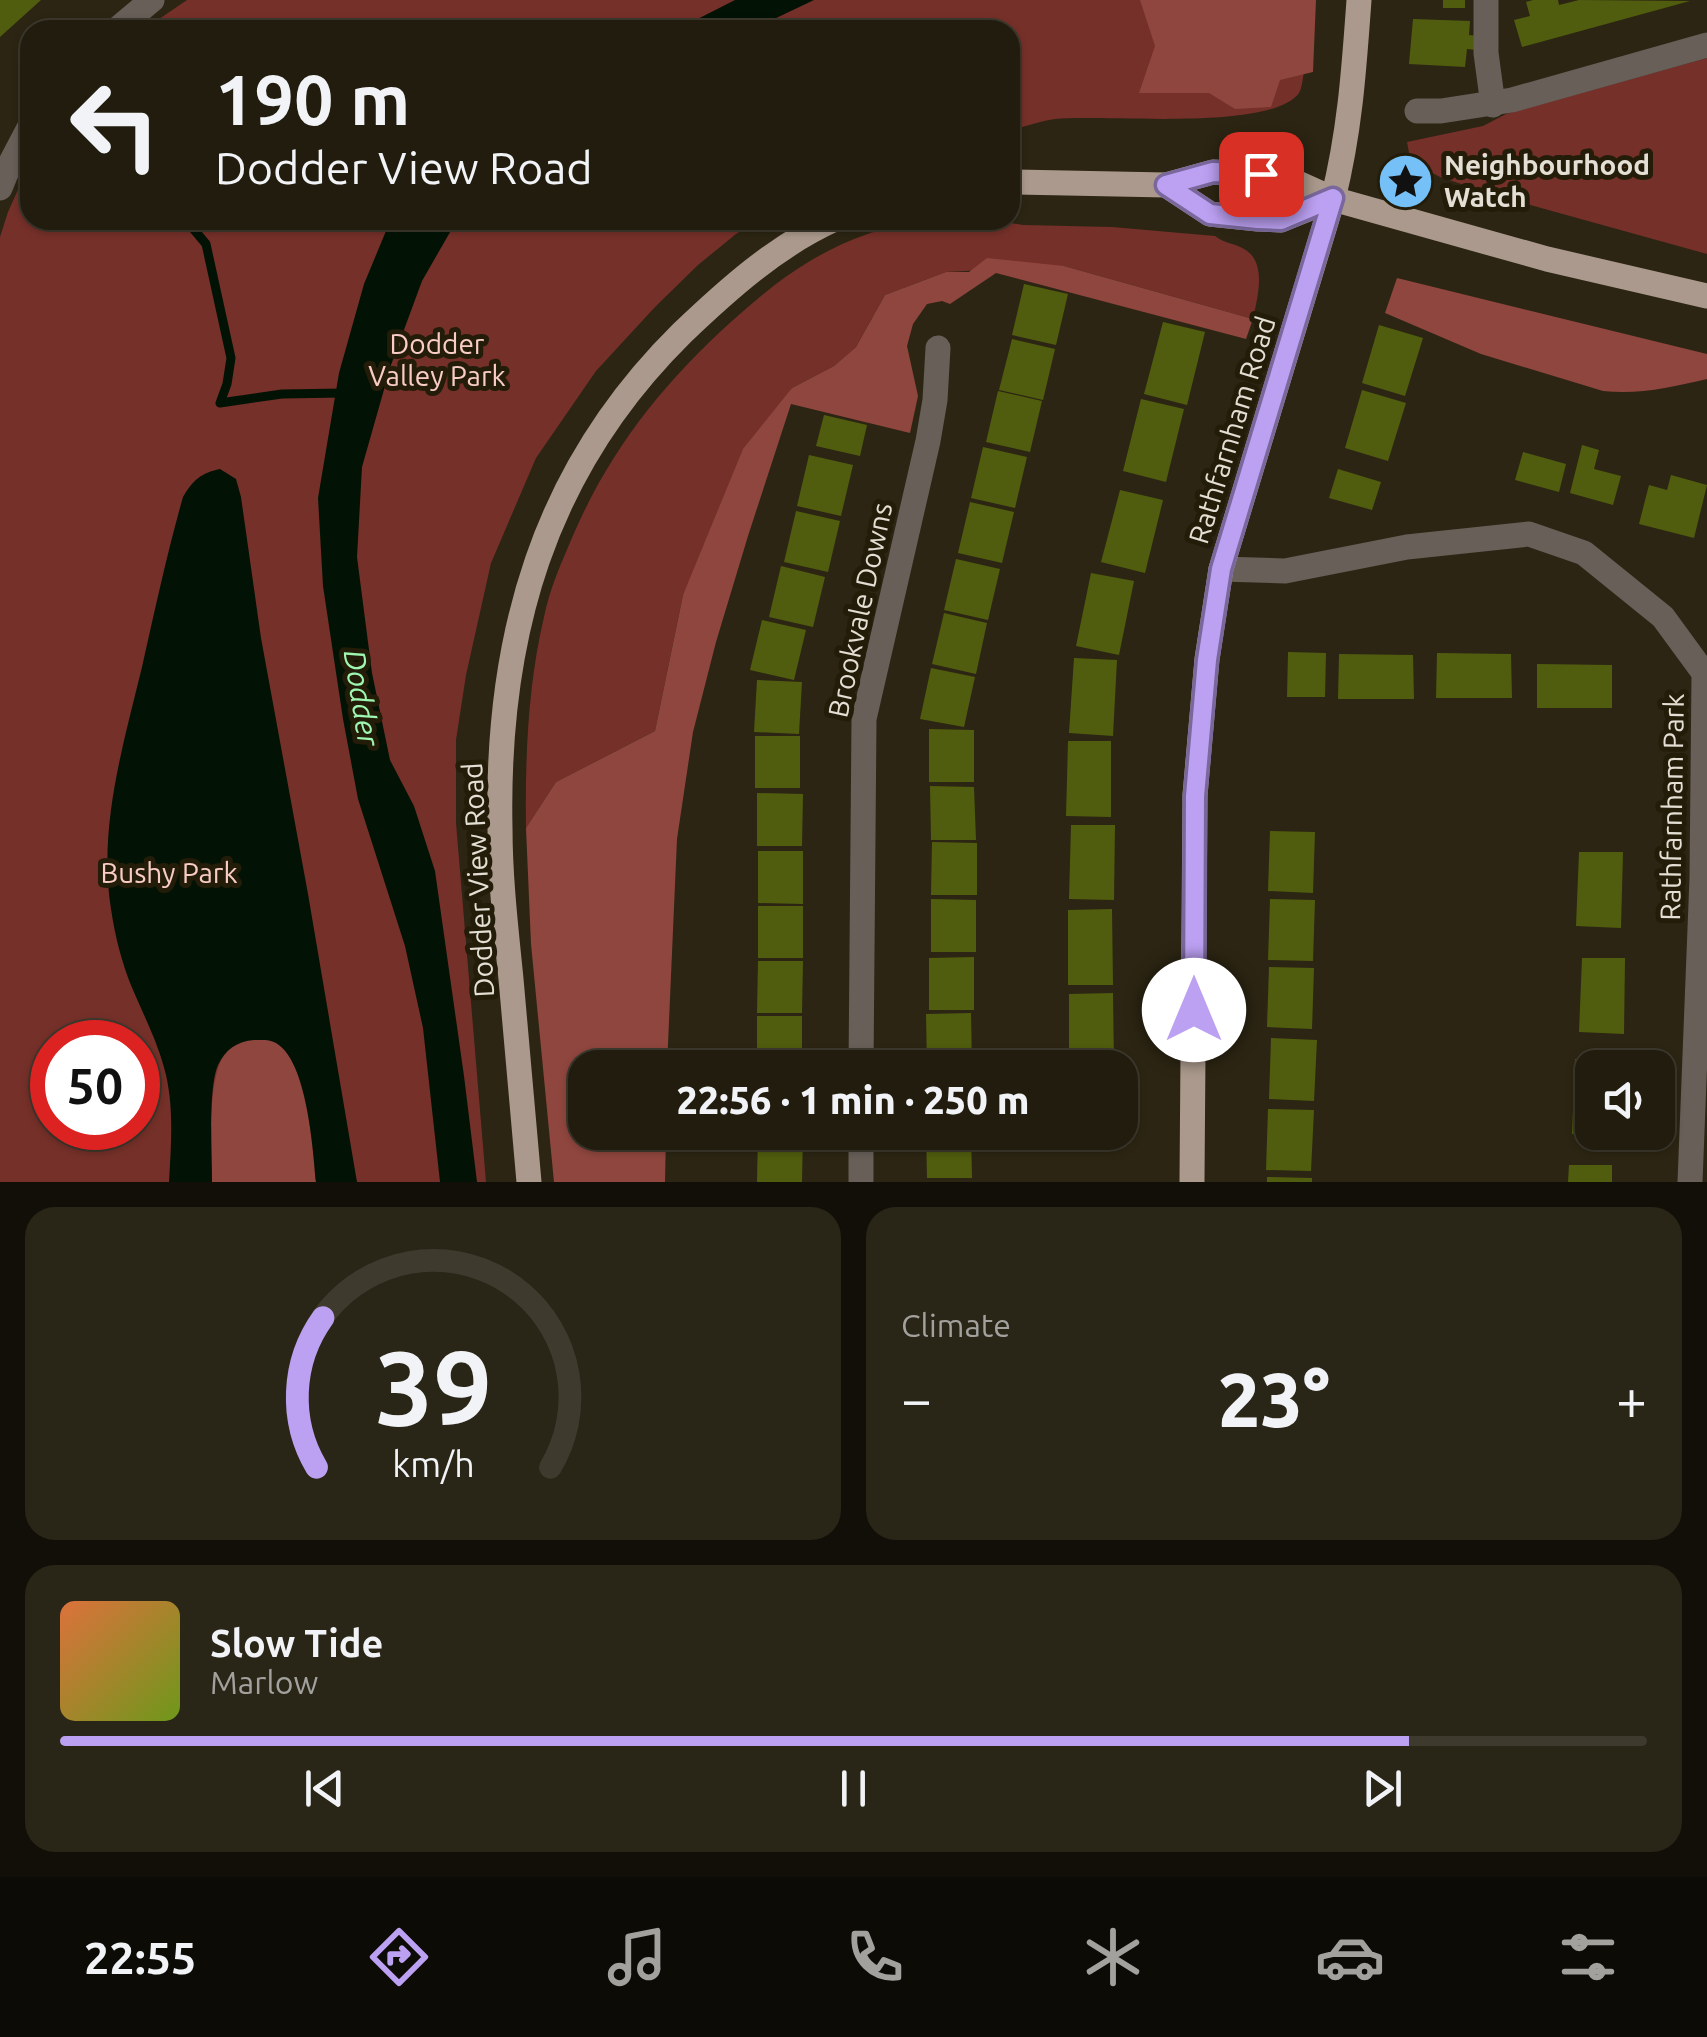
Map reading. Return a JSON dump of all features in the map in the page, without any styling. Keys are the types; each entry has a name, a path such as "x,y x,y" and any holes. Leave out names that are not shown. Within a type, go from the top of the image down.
{"main road":[{"name":"Rathfarnham Road","path":"1192,1182 1195,796 1207,660 1221,569 1333,198 1350,120 1359,0"},
{"path":"1020,182 1166,185 1213,172 1282,176 1333,198 1547,259 1707,296"},
{"path":"1166,185 1210,214 1258,219 1281,220 1333,198"},
{"name":"Dodder View Road","path":"529,1182 500,828 505,702 527,590 539,552 572,479 592,444 642,376 695,321 752,271 814,230"}],"street":[{"path":"128,20 152,0"},
{"path":"1486,0 1486,53 1493,105"},
{"path":"1417,112 1493,105 1707,45"},
{"path":"0,188 20,145"},
{"name":"Brookvale Downs","path":"862,1050 864,719 928,441 938,348"},
{"name":"Rathfarnham Park","path":"1221,569 1285,571 1406,547 1530,534 1584,553 1663,617 1705,673 1702,878 1690,1182"},
{"path":"861,1150 861,1182"}],"green space":[{"path":"187,0 1306,0 1302,86 1299,93 1282,105 1222,117 1055,119 1020,128 1020,20 158,20"},
{"path":"1707,58 1707,254 1498,196 1440,177 1410,158 1407,142 1483,126 1506,114"},
{"name":"Bushy Park","path":"20,185 20,230 742,230 698,265 596,371 536,458 491,563 456,740 456,823 486,1182 0,1182 0,237"},
{"path":"1020,224 1215,236 1251,255 1258,272 1257,301 1253,319 1064,266 946,272 885,295 856,347 834,366 792,388 683,595 655,731 556,782 526,828 531,695 546,608 558,571 600,481 659,397 732,321 799,268 835,247 874,232 1020,230"}],"shaded area":[{"path":"1140,0 1316,0 1313,72 1280,80 1271,107 1235,109 1209,93 1139,93 1155,46"},
{"path":"987,258 1064,266 1253,319 1246,339 996,273 950,304 927,304 913,324 907,346 918,396 910,433 791,404 716,642 693,732 677,839 668,1050 568,1050 568,1150 666,1150 665,1182 554,1182 531,944 526,828 556,782 655,731 683,595 743,449 792,388 834,366 856,347 885,295 946,272 969,272"},
{"path":"1397,278 1707,354 1707,379 1642,391 1603,391 1481,354 1385,313"},
{"path":"247,1040 271,1040 293,1062 306,1103 316,1182 212,1182 215,1079 226,1052"}],"water":[{"path":"735,0 814,0 772,20 696,20"},
{"name":"Dodder","path":"451,230 422,281 391,365 362,467 357,557 372,673 390,760 414,806 435,871 477,1182 440,1182 423,1028 405,946 358,799 323,586 318,498 339,373 364,284 386,231"},
{"path":"220,469 236,479 241,497 261,638 357,1182 316,1182 306,1106 295,1068 276,1043 263,1040 237,1044 218,1065 212,1105 212,1182 169,1182 171,1115 160,1055 160,1020 147,1020 125,970 115,929 108,848 120,757 183,497 198,478"}],"building":[{"path":"0,0 41,0 0,37"},
{"path":"1443,0 1465,0 1465,8 1443,8"},
{"path":"1558,0 1559,5 1579,0 1690,1 1522,47 1514,20 1530,16 1526,2"},
{"path":"1413,19 1470,21 1469,35 1478,36 1477,50 1467,49 1465,67 1409,64"},
{"path":"1024,284 1068,294 1056,345 1012,335"},
{"path":"1163,322 1205,332 1187,405 1144,394"},
{"path":"1379,325 1423,338 1405,396 1362,383"},
{"path":"1012,339 1055,349 1043,400 999,390"},
{"path":"1362,390 1406,403 1388,461 1345,448"},
{"path":"998,391 1042,401 1030,452 986,442"},
{"path":"1141,399 1184,409 1166,482 1123,471"},
{"path":"824,415 867,425 860,456 816,446"},
{"path":"1582,445 1599,450 1594,469 1621,476 1613,505 1570,493"},
{"path":"983,447 1027,457 1015,508 971,498"},
{"path":"1523,452 1566,464 1559,492 1515,480"},
{"path":"809,455 853,465 841,516 797,506"},
{"path":"1338,469 1381,482 1372,510 1329,498"},
{"path":"1671,475 1707,485 1694,538 1639,524 1649,485 1667,490"},
{"path":"1120,490 1163,500 1145,573 1101,562"},
{"path":"970,502 1014,512 1002,563 958,553"},
{"path":"796,511 840,521 828,572 784,562"},
{"path":"956,559 1000,569 988,620 944,610"},
{"path":"781,566 825,577 813,627 769,617"},
{"path":"1091,573 1134,581 1119,655 1076,646"},
{"path":"944,613 987,623 976,674 932,664"},
{"path":"762,620 806,630 794,680 750,670"},
{"path":"1288,652 1326,653 1325,697 1287,697"},
{"path":"1437,653 1511,654 1512,698 1436,698"},
{"path":"1339,654 1413,655 1414,699 1338,699"},
{"path":"1074,658 1117,660 1113,736 1069,733"},
{"path":"1537,664 1612,665 1612,708 1537,708"},
{"path":"931,668 975,677 964,727 920,719"},
{"path":"757,680 802,682 799,734 754,732"},
{"path":"929,729 974,730 974,782 929,782"},
{"path":"755,736 800,736 800,788 755,788"},
{"path":"1068,741 1111,741 1111,817 1066,816"},
{"path":"930,786 974,787 976,840 931,840"},
{"path":"757,793 803,794 802,846 757,846"},
{"path":"1071,825 1115,825 1114,900 1069,899"},
{"path":"1270,831 1315,832 1313,893 1268,891"},
{"path":"932,842 977,843 977,895 931,895"},
{"path":"758,851 803,851 803,904 758,903"},
{"path":"1579,852 1623,852 1621,928 1576,926"},
{"path":"931,899 976,900 976,952 931,952"},
{"path":"1270,899 1315,900 1313,961 1268,960"},
{"path":"758,906 803,906 803,958 758,958"},
{"path":"1112,909 1113,985 1068,985 1068,910"},
{"path":"974,957 974,1010 929,1010 929,958"},
{"path":"1582,958 1625,958 1624,1034 1579,1032"},
{"path":"758,961 803,961 802,1013 757,1013"},
{"path":"1269,967 1314,968 1312,1029 1267,1027"},
{"path":"1113,993 1114,1050 1069,1050 1069,994"},
{"path":"971,1013 972,1050 927,1050 926,1014"},
{"path":"757,1016 802,1016 802,1050 757,1050"},
{"path":"1271,1038 1317,1040 1314,1101 1269,1099"},
{"path":"1575,1059 1575,1134 1572,1134"},
{"path":"1268,1109 1314,1110 1311,1171 1266,1170"},
{"path":"758,1150 803,1150 802,1182 757,1182"},
{"path":"926,1150 971,1150 972,1178 927,1178"},
{"path":"1569,1165 1612,1165 1612,1182 1568,1182"},
{"path":"1267,1177 1312,1178 1312,1182 1267,1182"}],"waterway":[{"path":"194,230 206,244 231,358 220,403 282,394 343,393"}],"place":[{"name":"Neighbourhood Watch","path":"1405,181"}],"route":[{"path":"1194,1010 1195,796 1207,660 1221,569 1333,198 1281,220 1258,219 1210,214 1166,185 1213,172 1261,174"}],"park label":[{"name":"Dodder Valley Park","path":"437,360"}]}
